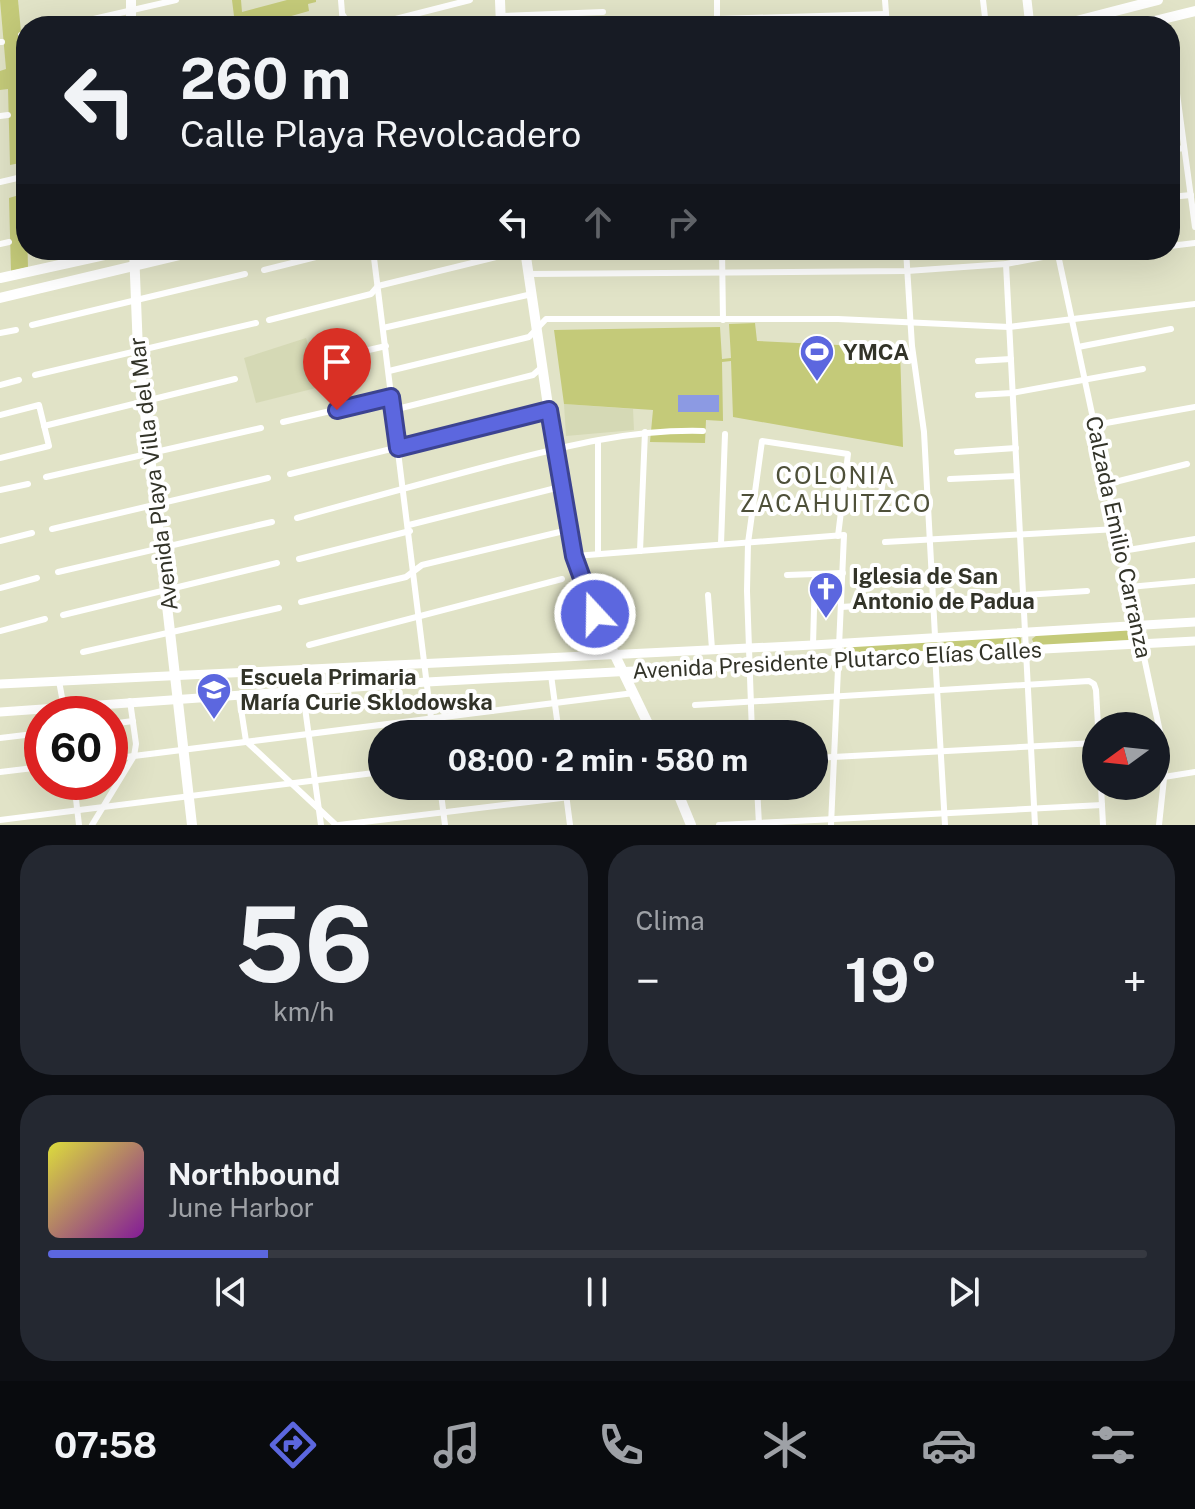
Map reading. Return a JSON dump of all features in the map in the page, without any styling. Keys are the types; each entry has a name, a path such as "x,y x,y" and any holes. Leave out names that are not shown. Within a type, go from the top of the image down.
{"main road":[{"path":"1095,16 1152,1"},
{"path":"0,278 82,260"},
{"name":"Avenida Playa Villa del Mar","path":"134,260 138,351 192,825"},
{"path":"0,298 156,260"},
{"path":"527,260 560,487 574,556 595,614 647,720"},
{"name":"Avenida Presidente Plutarco Elías Calles","path":"0,684 813,645 1195,622"},
{"name":"Avenida Presidente Plutarco Elías Calles","path":"130,701 1195,641"},
{"name":"Avenida Presidente Plutarco Elías Calles","path":"0,712 24,711"},
{"path":"681,800 691,825"}],"street":[{"path":"97,16 131,6 176,0"},
{"path":"341,0 343,15"},
{"path":"407,16 470,0"},
{"path":"848,16 886,14 885,0"},
{"path":"558,16 603,12"},
{"path":"1180,130 1195,227"},
{"path":"1180,149 1184,148"},
{"path":"1180,196 1191,195"},
{"path":"0,244 9,242"},
{"path":"264,270 304,260"},
{"path":"374,260 431,719"},
{"path":"269,320 371,294 378,286 484,260"},
{"path":"722,260 723,320"},
{"path":"906,260 910,323 924,432 935,636"},
{"path":"529,274 907,271 1023,260"},
{"name":"Calzada Emilio Carranza","path":"1060,260 1156,712"},
{"path":"1109,260 1110,264"},
{"path":"1006,264 1035,825"},
{"path":"32,325 245,274"},
{"path":"383,328 532,294"},
{"path":"389,371 529,337 546,319 838,319 1009,327 1195,304"},
{"path":"35,375 256,323"},
{"path":"1078,347 1171,329"},
{"path":"0,333 16,330"},
{"path":"321,361 386,346"},
{"path":"978,361 1011,359"},
{"path":"393,410 533,375 543,367"},
{"path":"978,395 1012,393 1143,369"},
{"path":"44,426 235,379"},
{"path":"0,385 19,380"},
{"path":"283,422 391,397"},
{"path":"0,415 39,405 49,446 0,458"},
{"path":"1095,425 1195,407"},
{"path":"290,474 549,410"},
{"path":"46,477 261,428"},
{"path":"297,518 555,449 645,432 703,431"},
{"path":"640,551 645,432"},
{"path":"721,544 725,434"},
{"path":"598,441 598,554"},
{"path":"751,720 748,543 762,441 848,454 840,504 843,573 831,821"},
{"path":"957,452 1016,448"},
{"path":"1107,484 1187,464"},
{"path":"950,479 1017,476"},
{"path":"52,529 268,478"},
{"path":"794,501 840,504 881,493 883,481"},
{"path":"0,490 28,484"},
{"path":"299,559 560,487"},
{"path":"58,572 272,522"},
{"path":"885,542 1117,529"},
{"path":"301,602 406,577 422,565 568,530"},
{"path":"0,541 32,533"},
{"path":"574,556 841,536"},
{"path":"1122,551 1195,539"},
{"path":"63,615 277,563"},
{"path":"787,575 843,573"},
{"path":"813,645 815,574"},
{"path":"0,588 37,578"},
{"path":"309,645 562,579"},
{"path":"1129,587 1195,581"},
{"path":"841,607 1087,591"},
{"path":"708,595 712,649"},
{"path":"83,652 279,608"},
{"path":"0,631 45,619"},
{"path":"935,654 945,825"},
{"path":"551,675 557,720"},
{"path":"59,681 62,696"},
{"path":"695,705 1089,681 1096,690 1097,712"},
{"path":"303,693 321,825"},
{"path":"128,757 634,693"},
{"path":"239,696 246,741 337,825 547,800"},
{"path":"92,825 134,756 136,744 130,701"},
{"path":"128,722 133,721"},
{"path":"0,738 24,735"},
{"path":"828,757 1082,744"},
{"path":"0,772 24,769"},
{"path":"1170,776 1195,772"},
{"path":"0,820 368,773"},
{"path":"76,800 79,825"},
{"path":"442,800 445,825"},
{"path":"566,800 570,825"},
{"path":"758,800 759,823"},
{"path":"1102,800 1103,825"},
{"name":"Calzada Emilio Carranza","path":"1159,825 1162,800"},
{"path":"719,825 1102,805"}],"shaded area":[{"path":"306,338 320,387 256,403 244,358"},
{"path":"564,404 633,409 634,430 566,436"}],"green space":[{"path":"0,0 18,0 16,164 10,165 8,89 0,90 0,71 6,69"},
{"path":"232,0 241,0 242,12 287,0 316,0 308,4 309,11 291,16 234,16"},
{"path":"16,196 16,260 28,260 28,267 11,271 9,198"},
{"name":"YMCA","path":"755,323 757,341 900,348 903,447 733,417 731,361 722,362 723,421 706,420 705,443 650,442 653,410 564,404 554,330 720,327 722,359 731,358 729,324"},
{"path":"1128,630 1134,633 1132,640 1039,646 1032,639 1037,635"},
{"path":"1018,636 1021,644 1018,646 847,655 844,652 844,647"}],"water":[{"path":"678,395 719,395 719,412 678,412"}],"place":[{"name":"YMCA","path":"817,383"},
{"name":"Iglesia de San Antonio de Padua","path":"826,620"},
{"name":"Escuela Primaria María Curie Sklodowska","path":"214,721"}],"district":[{"name":"COLONIA ZACAHUITZCO","path":"836,490"}],"route":[{"path":"337,410 391,397 398,448 549,410 574,556 595,614"}]}
